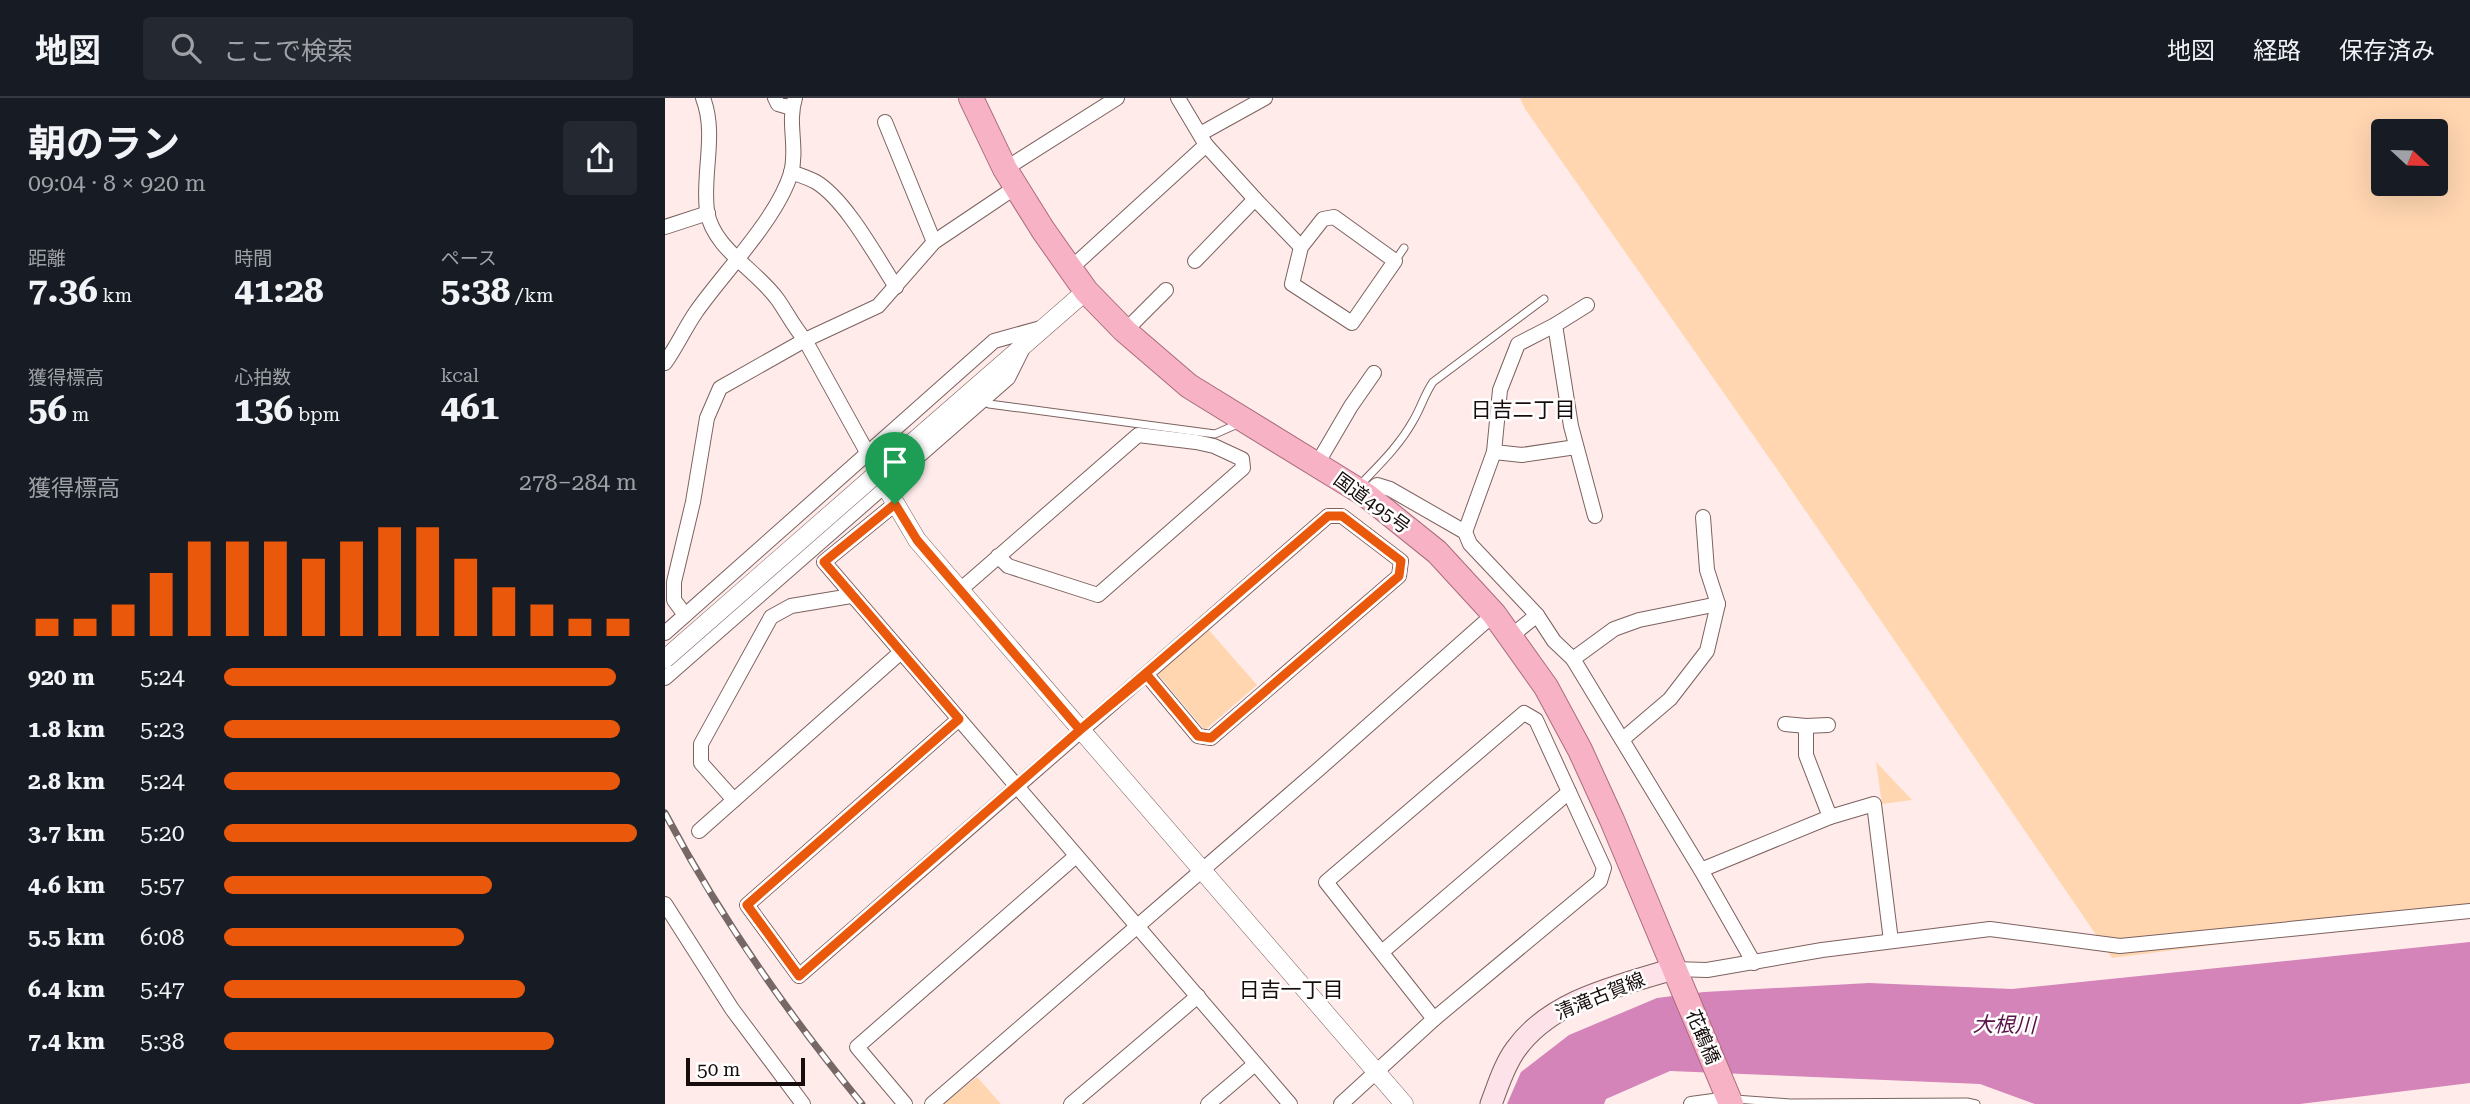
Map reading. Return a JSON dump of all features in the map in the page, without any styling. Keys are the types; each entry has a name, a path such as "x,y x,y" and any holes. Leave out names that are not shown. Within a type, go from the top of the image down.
{"highway":[{"name":"国道495号","path":"971,98 1010,178 1070,269 1125,331 1189,386 1361,491 1437,552 1494,614 1546,687 1580,750 1677,977"},
{"name":"花鶴橋","path":"1677,977 1728,1098"}],"main road":[{"name":"清滝古賀線","path":"1491,1104 1514,1051 1543,1021 1612,988 1677,977"}],"street":[{"path":"703,98 710,125 706,181 708,213 712,227 737,258 778,299 793,327 805,340 917,540 1404,1104"},
{"path":"665,363 695,313 776,206 791,172 791,121 794,103 778,104 775,98"},
{"path":"685,615 674,600 674,582 693,502 707,418 720,388 805,340 878,306 934,242 1010,178 1117,98"},
{"path":"1178,98 1203,139 1301,247"},
{"path":"1070,269 1203,139 1265,98"},
{"path":"885,122 934,242"},
{"path":"791,172 817,183 832,196 853,221 897,287"},
{"path":"1195,261 1255,199"},
{"path":"665,227 708,213"},
{"path":"1334,217 1395,261 1352,323 1293,284 1301,247 1323,219 1334,217"},
{"path":"665,659 1086,290"},
{"path":"1125,331 1166,290"},
{"path":"1465,532 1494,452 1500,390 1518,344 1587,305"},
{"path":"1555,325 1570,426 1595,516"},
{"path":"665,633 994,341 1041,328"},
{"path":"665,678 1008,378 1026,341"},
{"path":"1317,464 1374,373"},
{"path":"960,590 998,556 1138,435 1214,446 1243,459 1243,468 1098,595 1008,566 998,556"},
{"path":"1494,452 1522,455 1576,447"},
{"path":"1361,491 1377,485 1390,489 1465,532 1470,544 1537,615 1554,641 1573,659 1623,739 1753,963"},
{"path":"895,504 824,562 1290,1104"},
{"path":"959,719 747,905 799,976 1328,516 1342,516 1401,561 1399,576 1211,738 1198,736 1147,675"},
{"path":"1623,739 1670,699 1707,650 1718,604 1707,570 1703,517"},
{"path":"734,800 701,763 701,744 757,641 771,617 791,606 851,596"},
{"path":"1573,659 1614,629 1639,620 1718,604"},
{"path":"932,1104 1494,614"},
{"path":"1510,637 1537,615"},
{"path":"699,831 901,652"},
{"path":"1341,1104 1434,1019 1600,881 1604,868 1537,720 1524,713 1326,882 1434,1019"},
{"path":"1785,724 1828,725"},
{"path":"1806,726 1806,755 1830,817"},
{"path":"1382,953 1569,792"},
{"path":"1701,870 1830,817 1874,804 1891,941"},
{"path":"905,1104 857,1047 1076,856"},
{"path":"665,904 669,921 803,1104"},
{"path":"1677,977 1822,950 1990,929 2120,946 2470,911"},
{"path":"1071,1104 1198,996"},
{"path":"1208,1104 1255,1064"},
{"path":"1691,1104 1728,1098"}],"lane":[{"path":"1395,261 1404,248"},
{"path":"1361,491 1415,420 1422,398 1433,382 1544,299"},
{"path":"982,400 989,404 1215,434 1244,421"},
{"path":"1728,1098 1790,1103 1976,1104"}],"shaded area":[{"path":"1520,98 2470,98 2470,912 2112,958 1779,472 1525,109"},
{"path":"1207,628 1257,685 1205,730 1156,672"},
{"path":"1876,762 1912,800 1882,804"},
{"path":"977,1077 1001,1104 943,1104"}],"water":[{"name":"大根川","path":"2470,942 2470,1083 2300,1104 2035,1104 1980,1084 1670,1071 1606,1099 1604,1104 1507,1104 1521,1072 1569,1035 1657,998 1704,992 1869,983 2012,989"}],"railway":[{"path":"665,813 708,890 756,963 807,1035 862,1104"}],"district":[{"name":"日吉二丁目","path":"1523,410"},
{"name":"日吉一丁目","path":"1291,990"}],"route":[{"path":"895,504 824,562 959,719 747,905 799,976 1080,730 1147,675 1198,736 1211,738 1399,576 1401,561 1342,516 1328,516 1147,675 1080,730 917,540 895,504"}]}
